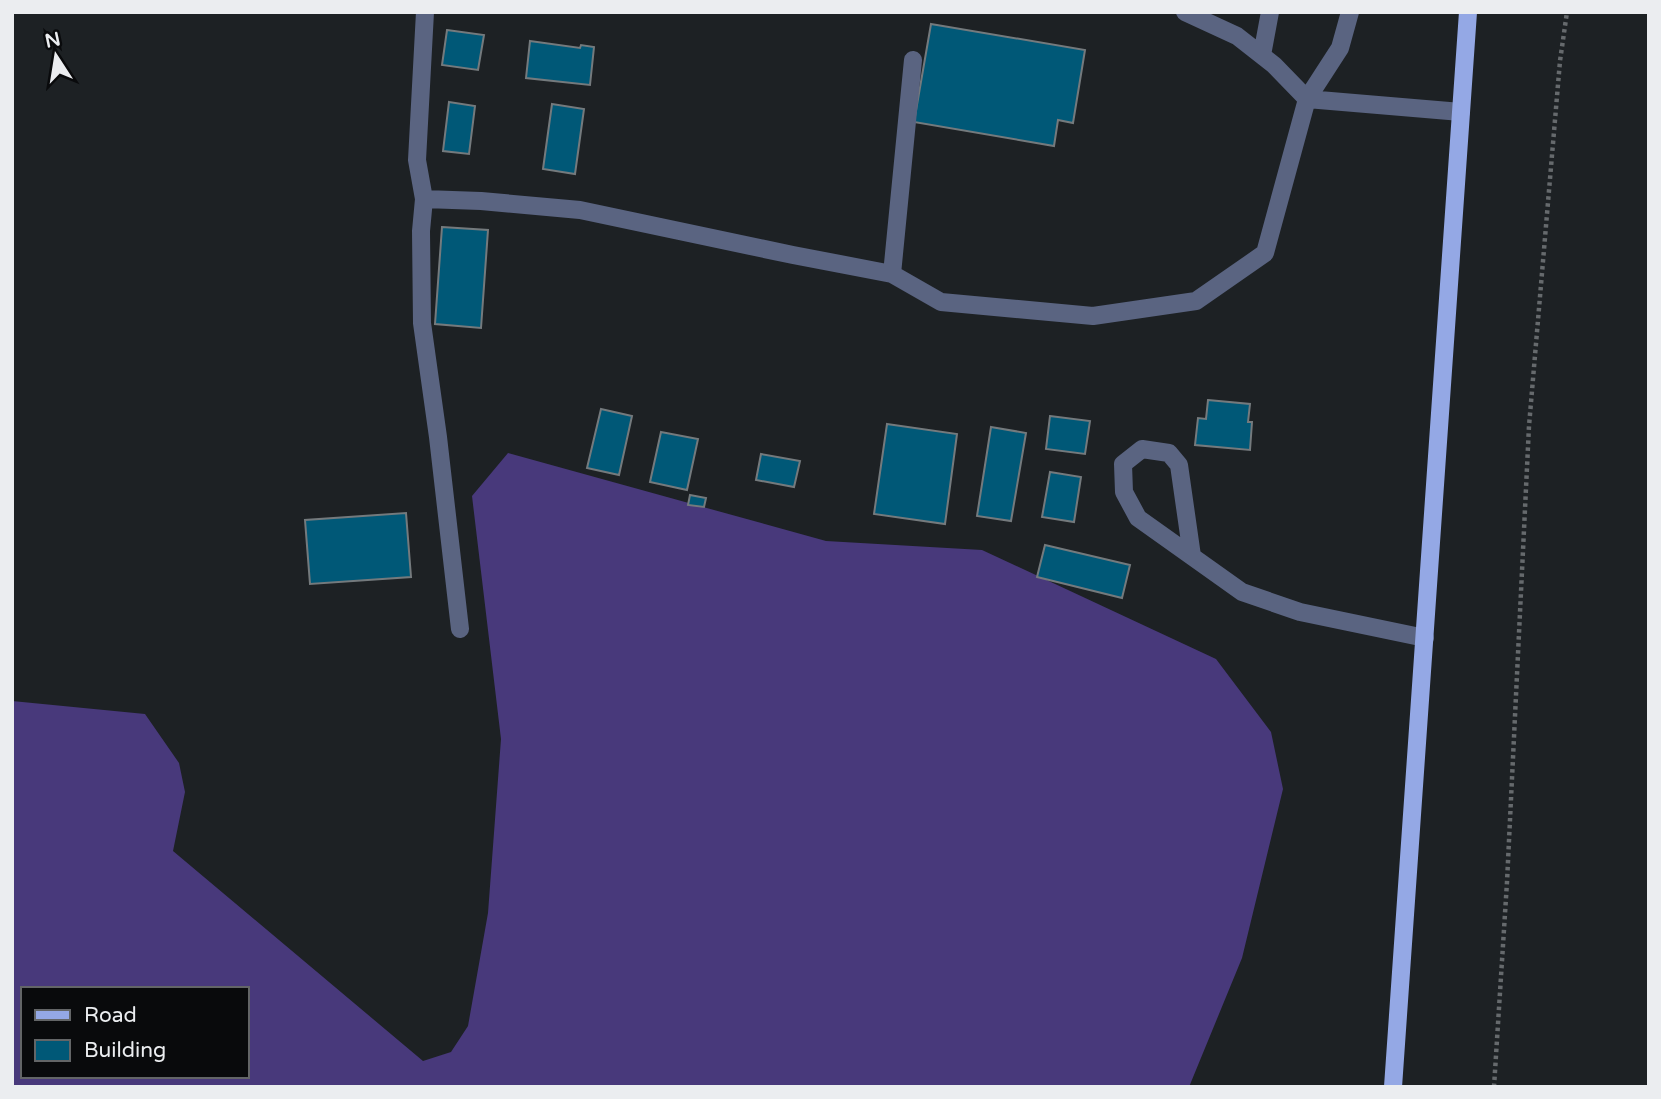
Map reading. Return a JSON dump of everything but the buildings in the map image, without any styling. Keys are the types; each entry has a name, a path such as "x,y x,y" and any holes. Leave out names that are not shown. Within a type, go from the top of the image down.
{"main road":[{"path":"1393,1087 1468,12"}],"lane":[{"path":"425,12 417,160 424,199 421,230 422,323 460,629"},
{"path":"1262,55 1270,12"},
{"path":"424,199 580,210 892,274 941,302 1093,316 1196,301 1265,253 1307,99 1340,48 1350,12"},
{"path":"1191,14 1237,36 1262,55 1307,99 1461,112"},
{"path":"892,274 913,60"},
{"path":"1192,555 1179,465 1169,453 1142,449 1123,464 1124,492 1138,518 1242,592 1300,612 1425,638"}],"path":[{"path":"1494,1087 1507,882 1529,426 1560,61 1567,12"}],"shaded area":[{"path":"508,453 826,541 982,550 1216,659 1271,732 1283,789 1242,958 1189,1087 12,1087 12,701 145,714 179,763 185,792 173,851 423,1061 451,1052 468,1026 488,913 501,739 472,496"}]}
